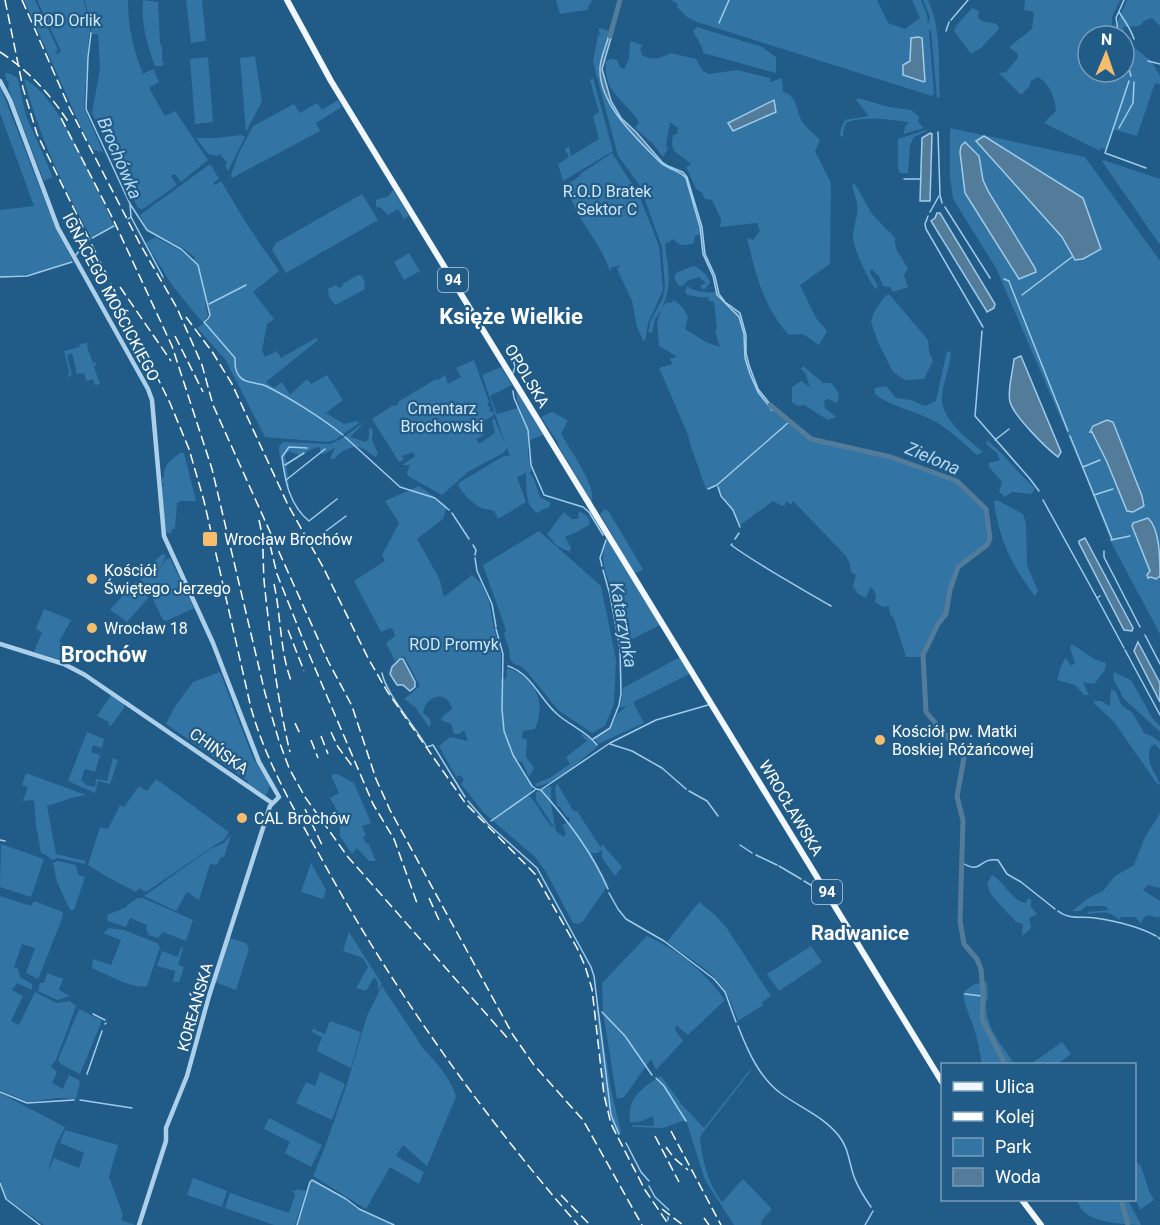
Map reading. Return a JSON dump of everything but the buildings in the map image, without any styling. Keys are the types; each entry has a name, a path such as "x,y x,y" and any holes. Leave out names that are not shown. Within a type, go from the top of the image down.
{"main road":[{"name":"OPOLSKA","path":"287,0 326,72 711,702"},
{"name":"WROCŁAWSKA","path":"711,702 941,1080"},
{"path":"1023,1201 1041,1225"}],"street":[{"name":"IGNACEGO MOŚCICKIEGO","path":"0,81 10,100 58,228 148,388 155,413 165,538 213,644 259,762 279,797 272,803"},
{"name":"CHIŃSKA","path":"0,644 64,664 96,681 272,803"},
{"name":"KOREAŃSKA","path":"139,1225 166,1141 166,1126 187,1076 209,996 272,803"}],"green space":[{"name":"ROD Orlik","path":"24,0 35,0 58,50 55,52 57,54 61,51 37,0 84,0 91,34 89,34 84,108 103,152 93,150 84,134"},
{"path":"85,0 128,0 130,29 139,65 143,74 153,69 159,82 149,88 165,116 175,111 208,160 181,182 175,174 171,176 177,185 143,209 138,208 92,113 100,69 98,34 92,34"},
{"path":"143,0 158,2 160,43 164,63 162,66 155,66 149,50 145,34"},
{"path":"186,0 202,0 206,41 191,43"},
{"path":"556,0 592,0 587,10 560,14"},
{"path":"671,0 877,0 888,23 905,29 920,18 912,0 921,0 928,24 930,17 923,0 928,0 936,23 940,97 937,98 931,30 929,31 934,93 932,96 697,22 687,17 677,7 678,4"},
{"path":"1025,0 1120,0 1112,17 1112,24 1076,24 1076,84 1136,84 1136,49 1150,60 1160,76 1160,84 1155,83 1137,136 1112,129 1106,149 1101,148 1100,151 1044,123 1056,111 1046,83 1038,77 1031,81 1029,87 1021,95 999,73 1006,72 1017,59 1018,54 1009,47 1032,29 1034,12 1024,10"},
{"path":"1127,0 1160,0 1160,26 1152,18 1144,21 1140,26 1118,24"},
{"path":"972,8 979,11 978,18 997,24 999,29 982,47 971,54 954,31"},
{"path":"697,27 762,47 776,57 776,73 703,53 693,31"},
{"path":"599,28 610,31 600,67 605,94 612,107 641,143 663,165 682,173 685,177 702,234 695,236 694,243 691,244 680,245 674,239 665,244 669,284 662,308 667,302 671,303 674,300 683,308 688,317 685,329 706,342 720,347 715,332 717,328 714,302 709,301 708,297 687,295 685,291 687,286 700,292 716,292 718,298 739,317 744,334 745,358 755,387 779,416 812,440 893,459 955,481 985,509 989,532 987,541 959,564 948,592 946,612 936,626 921,657 906,657 889,606 883,607 875,602 876,596 873,589 870,588 866,598 858,594 853,586 856,575 851,572 846,556 793,501 791,505 786,501 782,506 773,501 740,525 717,485 706,489 688,435 659,368 672,364 670,358 676,356 659,346 657,322 661,310 655,319 652,333 648,332 651,320 663,298 665,287 662,247 640,186 618,156 593,62 598,35 601,34"},
{"path":"630,41 643,45 640,48 642,55 653,59 671,53 696,59 703,71 709,74 737,70 770,78 770,82 782,78 783,92 791,97 803,123 820,140 815,151 831,183 830,264 800,285 816,318 827,331 819,345 803,334 789,335 780,324 757,278 747,238 753,240 760,231 757,223 720,227 721,219 712,200 705,199 696,189 686,167 691,164 672,146 673,135 677,134 678,128 670,122 666,146 668,149 663,157 653,144 635,128 639,122 611,89 606,72 606,61 617,60 620,67 624,69 629,59","holes":["774,101 776,112 746,125 740,117"]},
{"path":"255,56 262,101 246,132 240,58"},
{"path":"208,57 213,122 195,124 190,59"},
{"path":"5,73 18,79 26,116 53,177 44,181 8,88 9,82 6,80"},
{"path":"593,78 613,151 563,181 558,164 569,157 565,149 569,146 571,156 599,139 593,116 599,112 590,80"},
{"path":"24,79 37,88 64,123 114,225 91,237 52,160 36,120"},
{"path":"0,86 56,229 72,259 72,261 37,273 0,276 0,210 34,206 0,113"},
{"path":"858,98 889,107 911,110 919,117 918,122 924,128 904,134 905,126 909,123 887,119 859,119 846,123 844,137 840,136 845,120 869,116 856,100"},
{"path":"338,100 342,107 316,123 320,131 232,178 238,155 253,126 294,104 300,113 317,103 322,110"},
{"path":"950,128 1085,157 1160,261 1160,634 1112,544 1085,475 996,268 953,199 950,177"},
{"path":"926,130 914,137 910,145 908,173 900,173 898,139"},
{"path":"241,135 245,137 228,171 225,165 227,163 220,154 217,156 208,154 196,138 216,138"},
{"name":"R.O.D Bratek Sektor C","path":"612,153 638,193 659,246 663,290 648,323 645,341 637,327 632,301 617,269 620,265 611,268 610,272 565,186"},
{"path":"1102,161 1160,179 1160,245"},
{"path":"210,164 219,179 213,183 215,185 221,181 279,271 253,292 274,319 267,324 262,351 265,357 277,351 281,358 316,338 318,340 266,382 274,388 282,382 290,395 307,379 311,384 327,375 343,400 326,413 344,424 357,421 359,423 335,440 327,442 265,437 225,359 197,328 210,319 207,301 205,302 208,317 202,322 172,285 146,243 155,237 180,250 193,261 195,257 184,249 147,229 140,215"},
{"path":"855,184 872,214 895,238 897,251 908,269 904,275 908,287 893,292 890,287 883,286 879,276 871,269 870,273 878,286 876,289 866,272 853,237 857,216 857,201 852,185"},
{"path":"393,190 409,216 404,219 398,209 388,215 381,208 376,207 376,200 389,196"},
{"path":"362,194 378,220 286,273 272,250 276,243"},
{"path":"409,253 420,271 404,280 394,262"},
{"path":"693,266 703,272 709,280 710,283 704,290 700,286 706,283 699,277 687,281 683,286 679,286 674,278 676,273"},
{"path":"358,275 362,276 365,282 364,290 335,305 329,297 328,289 336,285 339,288"},
{"path":"889,294 928,340 929,352 933,361 924,379 905,380 893,372 878,342 871,322 874,312"},
{"path":"88,343 87,347 93,363 95,362 94,367 100,384 84,388 95,385 93,379 86,381 84,373 77,374 72,353 67,355 72,375 69,376 70,381 67,372 70,375 64,351"},
{"path":"948,351 951,353 942,394 943,408 952,423 983,452 977,455 935,422 894,405 875,394 875,388 886,386 896,398 911,400 925,406 936,401"},
{"name":"Cmentarz Brochowski","path":"474,360 489,402 487,405 494,415 474,427 477,433 481,431 484,435 476,439 479,444 495,433 492,421 494,418 505,443 482,375 501,367 512,385 490,396 497,414 518,408 527,428 517,400 516,390 543,435 530,440 528,430 528,455 532,471 529,472 540,497 551,503 548,508 538,513 528,501 526,473 517,477 526,502 498,519 494,511 481,508 464,494 458,485 504,456 510,456 507,448 503,453 468,472 442,495 408,476 410,465 402,465 415,456 413,452 402,456 404,460 399,462 372,419 392,406 398,405 398,402 436,379 445,375 448,384 461,377 456,368"},
{"path":"803,366 823,383 831,383 836,390 839,395 837,403 828,399 824,401 825,408 836,417 828,420 804,405 798,406 792,402 792,387 801,381 810,387 801,369"},
{"path":"552,412 568,420 561,434 587,478 592,503 541,417"},
{"path":"366,421 350,437 366,442 369,438 369,427 373,430 372,440 378,453 376,457 360,447 352,447 334,459 330,459 335,448 323,454 320,453 320,447 317,447 302,456 289,451 285,455 289,486 287,488 279,451 279,446 283,442 330,444"},
{"path":"987,440 1035,488 1032,494 1012,492 1005,497 999,492 1002,482 989,467 989,463 1000,460 997,453 986,444"},
{"path":"180,453 184,453 196,501 177,503 175,529 172,529 170,536 170,533 165,533 162,478 168,463"},
{"name":"ROD Promyk","path":"419,486 447,506 443,519 417,539 439,578 444,597 472,575 481,583 489,601 494,629 501,649 501,678 506,679 507,668 517,672 531,684 539,700 540,709 535,729 523,731 522,738 527,740 526,757 534,768 529,777 522,762 517,760 533,788 529,796 555,829 536,800 536,792 551,786 551,804 556,831 564,837 566,833 562,825 569,822 570,818 557,806 555,788 557,783 572,809 577,811 601,848 602,844 622,867 615,876 602,858 602,850 591,853 608,885 583,921 578,924 573,923 546,872 535,857 484,813 461,784 464,780 460,775 456,777 439,746 450,737 468,741 464,730 459,734 454,734 451,724 441,720 452,709 446,698 436,697 425,707 423,713 430,719 429,727 415,707 404,699 420,686 404,656 395,661 386,643 395,636 393,630 390,628 381,632 354,581 385,561 382,555 399,523 385,501"},
{"path":"997,500 1023,514 1026,523 1027,565 1038,591 1035,596 1019,574 1007,551 996,514 994,501"},
{"path":"605,509 643,569 637,573 634,572 600,514"},
{"path":"579,511 590,521 589,525 565,537 571,548 570,552 557,546 547,534 564,512 572,519 578,519"},
{"path":"539,531 601,586 616,660 614,704 605,726 592,733 558,710 528,673 510,659 504,634 506,630 483,565"},
{"path":"607,539 660,625 621,645 611,605 610,590 613,589 604,564"},
{"path":"162,554 166,555 160,569 166,559 170,558 194,608 166,621 163,620 147,586 140,579"},
{"path":"135,582 138,582 148,598 126,623 110,610"},
{"path":"44,609 71,620 59,642 66,646 64,650 68,653 62,660 34,652 42,632 36,629"},
{"path":"1072,644 1094,659 1106,663 1105,670 1094,684 1083,682 1089,695 1084,695 1075,685 1057,680 1061,665 1066,658 1071,666 1075,663 1070,648"},
{"path":"680,657 689,674 633,702 644,723 598,744 594,738 610,729 617,714 627,706 620,708 623,688"},
{"path":"220,672 253,758 270,785 266,796 166,724 174,708 193,682"},
{"path":"1114,672 1131,680 1153,719 1160,726 1160,732 1122,697 1113,676"},
{"path":"1111,689 1116,692 1122,706 1132,712 1144,733 1160,742 1160,750 1155,744 1151,746 1149,757 1160,784 1158,785 1114,722 1094,703 1094,701 1101,701 1110,706"},
{"path":"111,695 124,704 124,708 111,726 108,725 109,722 97,716"},
{"path":"87,732 104,739 102,748 93,745 91,752 100,755 95,772 85,769 81,780 86,785 95,787 96,779 107,781 113,758 118,760 110,784 98,781 95,793 68,781"},
{"path":"582,734 592,739 597,747 559,777 536,786 535,784 551,777 570,764 566,757 587,741"},
{"path":"26,773 86,795 47,806 56,854 86,861 84,864 59,858 51,860 41,853 34,801 23,801 28,787 22,785"},
{"path":"333,774 354,783 371,823 362,826 366,835 363,837 376,861 369,861 357,848 352,854 340,836 340,816 330,798 339,793 331,776"},
{"path":"156,779 229,832 224,840 146,892 139,888 136,892 88,865 100,827 108,829 120,805 124,807 139,786 147,791"},
{"path":"1160,813 1160,888 1148,885 1143,890 1160,901 1160,916 1158,918 1149,915 1144,917 1141,923 1135,917 1121,917 1119,920 1108,913 1087,914 1109,910 1105,906 1086,906 1080,911 1072,911 1090,897 1103,891 1115,876 1134,865 1145,837"},
{"path":"231,835 224,857 221,857 217,865 210,864 199,900 187,892 176,911 144,896 210,849 224,843"},
{"path":"1,844 44,859 31,897 0,887"},
{"path":"57,861 76,865 78,875 85,877 74,910 70,910 57,882 53,863"},
{"path":"311,863 326,890 323,899 301,892"},
{"path":"992,875 1020,901 1025,903 1031,899 1031,907 1037,914 1029,918 1031,928 1022,936 1023,924 1016,922 990,893 987,883"},
{"path":"0,896 31,906 34,901 63,912 38,979 26,973 35,948 22,944 14,967 18,968 20,977 32,984 32,990 17,983 12,990 23,996 11,1021 19,1025 35,992 57,1003 69,1001 76,1006 56,1060 51,1066 57,1072 52,1083 63,1089 69,1075 79,1080 76,1099 58,1098 28,1102 0,1090"},
{"path":"138,898 143,898 193,920 186,941 163,932 158,938 149,935 147,925 130,918 126,927 108,921 107,915 127,907"},
{"path":"699,902 726,927 771,996 762,1002 763,1005 738,1021 720,983 667,942"},
{"path":"109,928 124,930 157,943 160,947 147,986 135,986 92,968 93,959 111,965 121,940 103,933"},
{"path":"349,932 382,984 378,991 378,982 374,977 366,991 356,988 368,967 363,958 343,951"},
{"path":"647,936 670,948 690,963 725,1000 688,1035 676,1025 675,1030 683,1041 656,1070 651,1059 624,1097 617,1099 603,1012 602,983"},
{"path":"229,938 246,943 249,949 236,990 215,982"},
{"path":"811,946 822,962 779,991 767,974"},
{"path":"181,947 183,948 178,965 184,967 179,982 173,982 175,971 157,966 162,951 178,957"},
{"path":"47,973 63,979 59,990 70,996 57,1000 38,991"},
{"path":"987,982 988,1020 1013,1063 982,1063 976,1034 963,993 974,984"},
{"path":"382,986 425,1051 448,1078 456,1097 427,1166 403,1145 396,1156 424,1172 419,1184 390,1167 366,1209 313,1176 347,1084 367,1016"},
{"path":"598,1004 611,1090 621,1132 618,1136 612,1124 605,1093 596,1008"},
{"path":"79,1009 101,1020 80,1074 58,1060"},
{"path":"330,1021 361,1032 351,1068 317,1051 322,1037 312,1032 314,1027 315,1030 325,1034"},
{"path":"1062,1042 1071,1054 1059,1063 1032,1063"},
{"path":"752,1067 701,1135 700,1140 707,1172 721,1201 743,1179 772,1209 762,1220 761,1225 734,1225 705,1180 686,1120 663,1128 633,1127 632,1125 654,1126 653,1116 639,1122 630,1122 630,1113 638,1094 661,1076 683,1106 704,1128"},
{"path":"320,1072 345,1084 332,1120 296,1103 306,1082 315,1086"},
{"path":"0,1093 65,1127 56,1144 47,1173 54,1158 79,1168 84,1153 60,1143 65,1130 118,1145 109,1177 123,1215 121,1220 135,1225 44,1225 6,1198 0,1180"},
{"path":"269,1118 322,1145 311,1167 285,1153 290,1142 264,1129"},
{"path":"1136,1162 1141,1166 1154,1200 1140,1210 1136,1200"},
{"path":"193,1178 227,1191 222,1207 187,1195"},
{"path":"313,1181 348,1201 355,1208 392,1225 297,1225 310,1182"},
{"path":"292,1190 306,1191 295,1225 274,1225 225,1208 230,1193 289,1213 295,1195"},
{"path":"1077,1201 1129,1201 1141,1225 1103,1221 1083,1211"}],"water":[{"path":"610,31 613,31 602,69 611,101 621,118 662,162 683,172 687,177 702,227 705,254 715,276 719,294 725,302 740,313 746,335 749,365 758,389 774,409 772,410 758,392 750,374 745,358 744,334 739,317 717,295 713,276 703,254 700,227 686,178 661,163 641,143 621,120 605,94 600,67"},
{"path":"911,38 922,38 924,82 903,75 903,65 910,61"},
{"path":"774,100 776,112 733,131 728,123"},
{"path":"932,134 930,201 920,201 922,138"},
{"path":"984,136 1083,198 1101,249 1083,259 1075,260 1062,237 976,141"},
{"path":"965,142 979,156 983,180 988,191 1036,272 1019,279 965,193 960,152"},
{"path":"937,213 940,213 995,304 994,308 987,312 931,221"},
{"path":"1021,356 1061,452 1058,457 1024,423 1010,402 1014,359"},
{"path":"1107,420 1113,422 1142,496 1144,506 1133,512 1127,511 1107,462 1090,432 1093,426"},
{"path":"1148,518 1155,529 1158,545 1160,576 1156,579 1148,578 1150,571 1132,526 1133,523"},
{"path":"1085,538 1133,628 1132,631 1124,630 1079,543"},
{"path":"1138,642 1160,683 1160,702 1134,651"},
{"path":"403,659 415,682 415,687 410,691 403,685 397,685 390,674 392,667"}],"waterway":[{"name":"Zielona","path":"610,36 620,0"},
{"path":"719,23 729,0"},
{"path":"951,20 968,0"},
{"path":"1117,24 1116,18 1124,0"},
{"path":"1119,12 1126,24"},
{"path":"946,31 949,22"},
{"name":"Brochówka","path":"91,33 86,109 130,204 131,217 128,219"},
{"path":"1148,61 1160,64"},
{"path":"1128,84 1105,153 1146,168"},
{"path":"1119,128 1133,103 1134,84"},
{"path":"938,132 942,203"},
{"path":"904,179 921,179"},
{"path":"930,212 939,196"},
{"path":"130,204 147,230 181,249 198,265 210,315 204,322 235,358 239,376 285,396 343,435"},
{"path":"945,207 990,278"},
{"path":"928,216 926,229 983,327"},
{"path":"131,217 163,277"},
{"name":"Brochówka","path":"92,238 114,226"},
{"name":"Brochówka","path":"76,255 86,241"},
{"path":"1022,295 1072,257"},
{"name":"Brochówka","path":"0,277 27,276 72,262"},
{"path":"1004,279 1009,281 1068,431"},
{"path":"209,304 246,285"},
{"path":"982,331 975,416 1039,491"},
{"name":"Katarzynka","path":"508,345 510,350"},
{"name":"Katarzynka","path":"511,352 515,367 513,373"},
{"name":"Katarzynka","path":"513,391 528,430 531,465 544,495 583,507 589,512 603,535"},
{"name":"Zielona","path":"770,405 811,439 891,457 957,481 986,509 990,538 987,545 958,567 950,590 946,614 938,624 923,655 926,712 964,757 957,797 963,820 960,921 964,944 977,959 981,969 982,1019 1004,1063"},
{"path":"708,489 717,485 789,422"},
{"path":"995,440 1009,429"},
{"path":"1070,436 1112,539"},
{"path":"345,437 400,487 435,498 449,510"},
{"path":"307,448 289,447 282,457 292,500 309,521 337,499"},
{"path":"286,480 325,449"},
{"path":"285,465 304,453"},
{"path":"1083,467 1100,460"},
{"path":"718,487 721,496 733,510 740,527"},
{"path":"1094,495 1113,489"},
{"path":"1043,500 1097,598 1100,596"},
{"path":"452,513 469,539"},
{"path":"322,534 346,516"},
{"path":"735,539 739,533"},
{"path":"1111,540 1130,536"},
{"name":"Katarzynka","path":"602,566 600,558 606,540"},
{"path":"732,544 780,577 831,606"},
{"path":"473,545 476,550 475,555"},
{"path":"1104,551 1104,557 1140,627"},
{"path":"475,558 477,571 492,604 496,627"},
{"name":"Katarzynka","path":"593,739 610,728 621,693 620,648 603,570"},
{"path":"1097,598 1124,648"},
{"name":"Katarzynka","path":"496,629 503,654 504,731 513,755 532,786 541,790 579,837 608,889"},
{"path":"1145,635 1160,664"},
{"path":"1125,650 1160,715"},
{"name":"Katarzynka","path":"508,666 524,675 557,714 589,736 597,745"},
{"path":"382,673 395,700 427,747 433,745 465,797"},
{"path":"542,789 610,743 656,720 708,705"},
{"path":"610,744 632,751 662,768 686,789"},
{"path":"491,821 535,790"},
{"path":"689,791 707,801 718,816"},
{"path":"468,801 488,824 537,868 591,967 611,1115 619,1134"},
{"path":"0,840 5,841"},
{"path":"740,845 752,853"},
{"path":"756,855 777,865"},
{"path":"961,862 977,867 987,861 998,860 1007,874 1055,909"},
{"path":"779,866 801,879"},
{"path":"804,881 814,887"},
{"name":"Katarzynka","path":"609,893 626,919 664,941 714,979 725,992 736,1022"},
{"path":"1058,911 1071,917 1095,918 1126,924 1156,936"},
{"path":"965,994 982,996"},
{"path":"602,1012 625,1036 652,1075"},
{"path":"93,1014 105,1020"},
{"name":"Katarzynka","path":"738,1026 761,1073 775,1089 827,1124 842,1140 855,1180 871,1207"},
{"path":"87,1074 102,1031"},
{"path":"656,1078 664,1086 686,1121"},
{"path":"0,1092 27,1103 74,1100"},
{"path":"80,1100 132,1108"},
{"path":"626,1143 641,1172 649,1181"},
{"path":"297,1225 312,1180 359,1209 394,1225"},
{"path":"0,1183 6,1199 40,1225"},
{"path":"649,1186 655,1197 669,1210"},
{"name":"Zielona","path":"1121,1201 1128,1225"},
{"name":"Katarzynka","path":"865,1225 873,1211"}],"railway":[{"path":"5,0 23,88 37,134 170,403 189,449 204,501 251,708 272,765 347,905 407,1001 506,1138 578,1225"},
{"path":"22,0 69,107 140,244 177,308 202,365 213,405 328,661 352,706 376,779 390,810 513,1035 534,1065 583,1120 642,1225"},
{"path":"0,52 38,84 69,123"},
{"path":"61,118 113,219 172,346 212,469 265,693 289,768 305,797 348,857 510,1041"},
{"path":"120,287 171,361"},
{"path":"186,317 213,353 232,384 288,505 387,691 466,804 535,874 577,948 592,989 604,1095 611,1124 645,1190 669,1225"},
{"path":"175,336 203,392"},
{"path":"259,520 272,651 281,712 290,752"},
{"path":"270,545 277,574 306,647 373,804 394,839 417,903"},
{"path":"274,584 285,660 292,683"},
{"path":"288,630 304,671"},
{"path":"295,723 301,736"},
{"path":"331,732 338,747 353,767"},
{"path":"321,736 328,754"},
{"path":"311,740 318,758"},
{"path":"305,809 323,847"},
{"path":"429,898 439,920"},
{"path":"671,1131 721,1225"},
{"path":"655,1136 679,1182"},
{"path":"666,1147 674,1158 688,1170"},
{"path":"561,1195 590,1225"},
{"path":"662,1209 683,1225"},
{"path":"704,1218 709,1225"}],"place":[{"name":"Wrocław Brochów","path":"210,539"},
{"name":"Kościół Świętego Jerzego","path":"92,579"},
{"name":"Wrocław 18","path":"92,628"},
{"name":"Kościół pw. Matki Boskiej Różańcowej","path":"880,740"},
{"name":"CAL Brochów","path":"242,818"}],"district":[{"name":"Księże Wielkie","path":"511,316"},
{"name":"Brochów","path":"104,654"},
{"name":"Radwanice","path":"860,933"}]}
